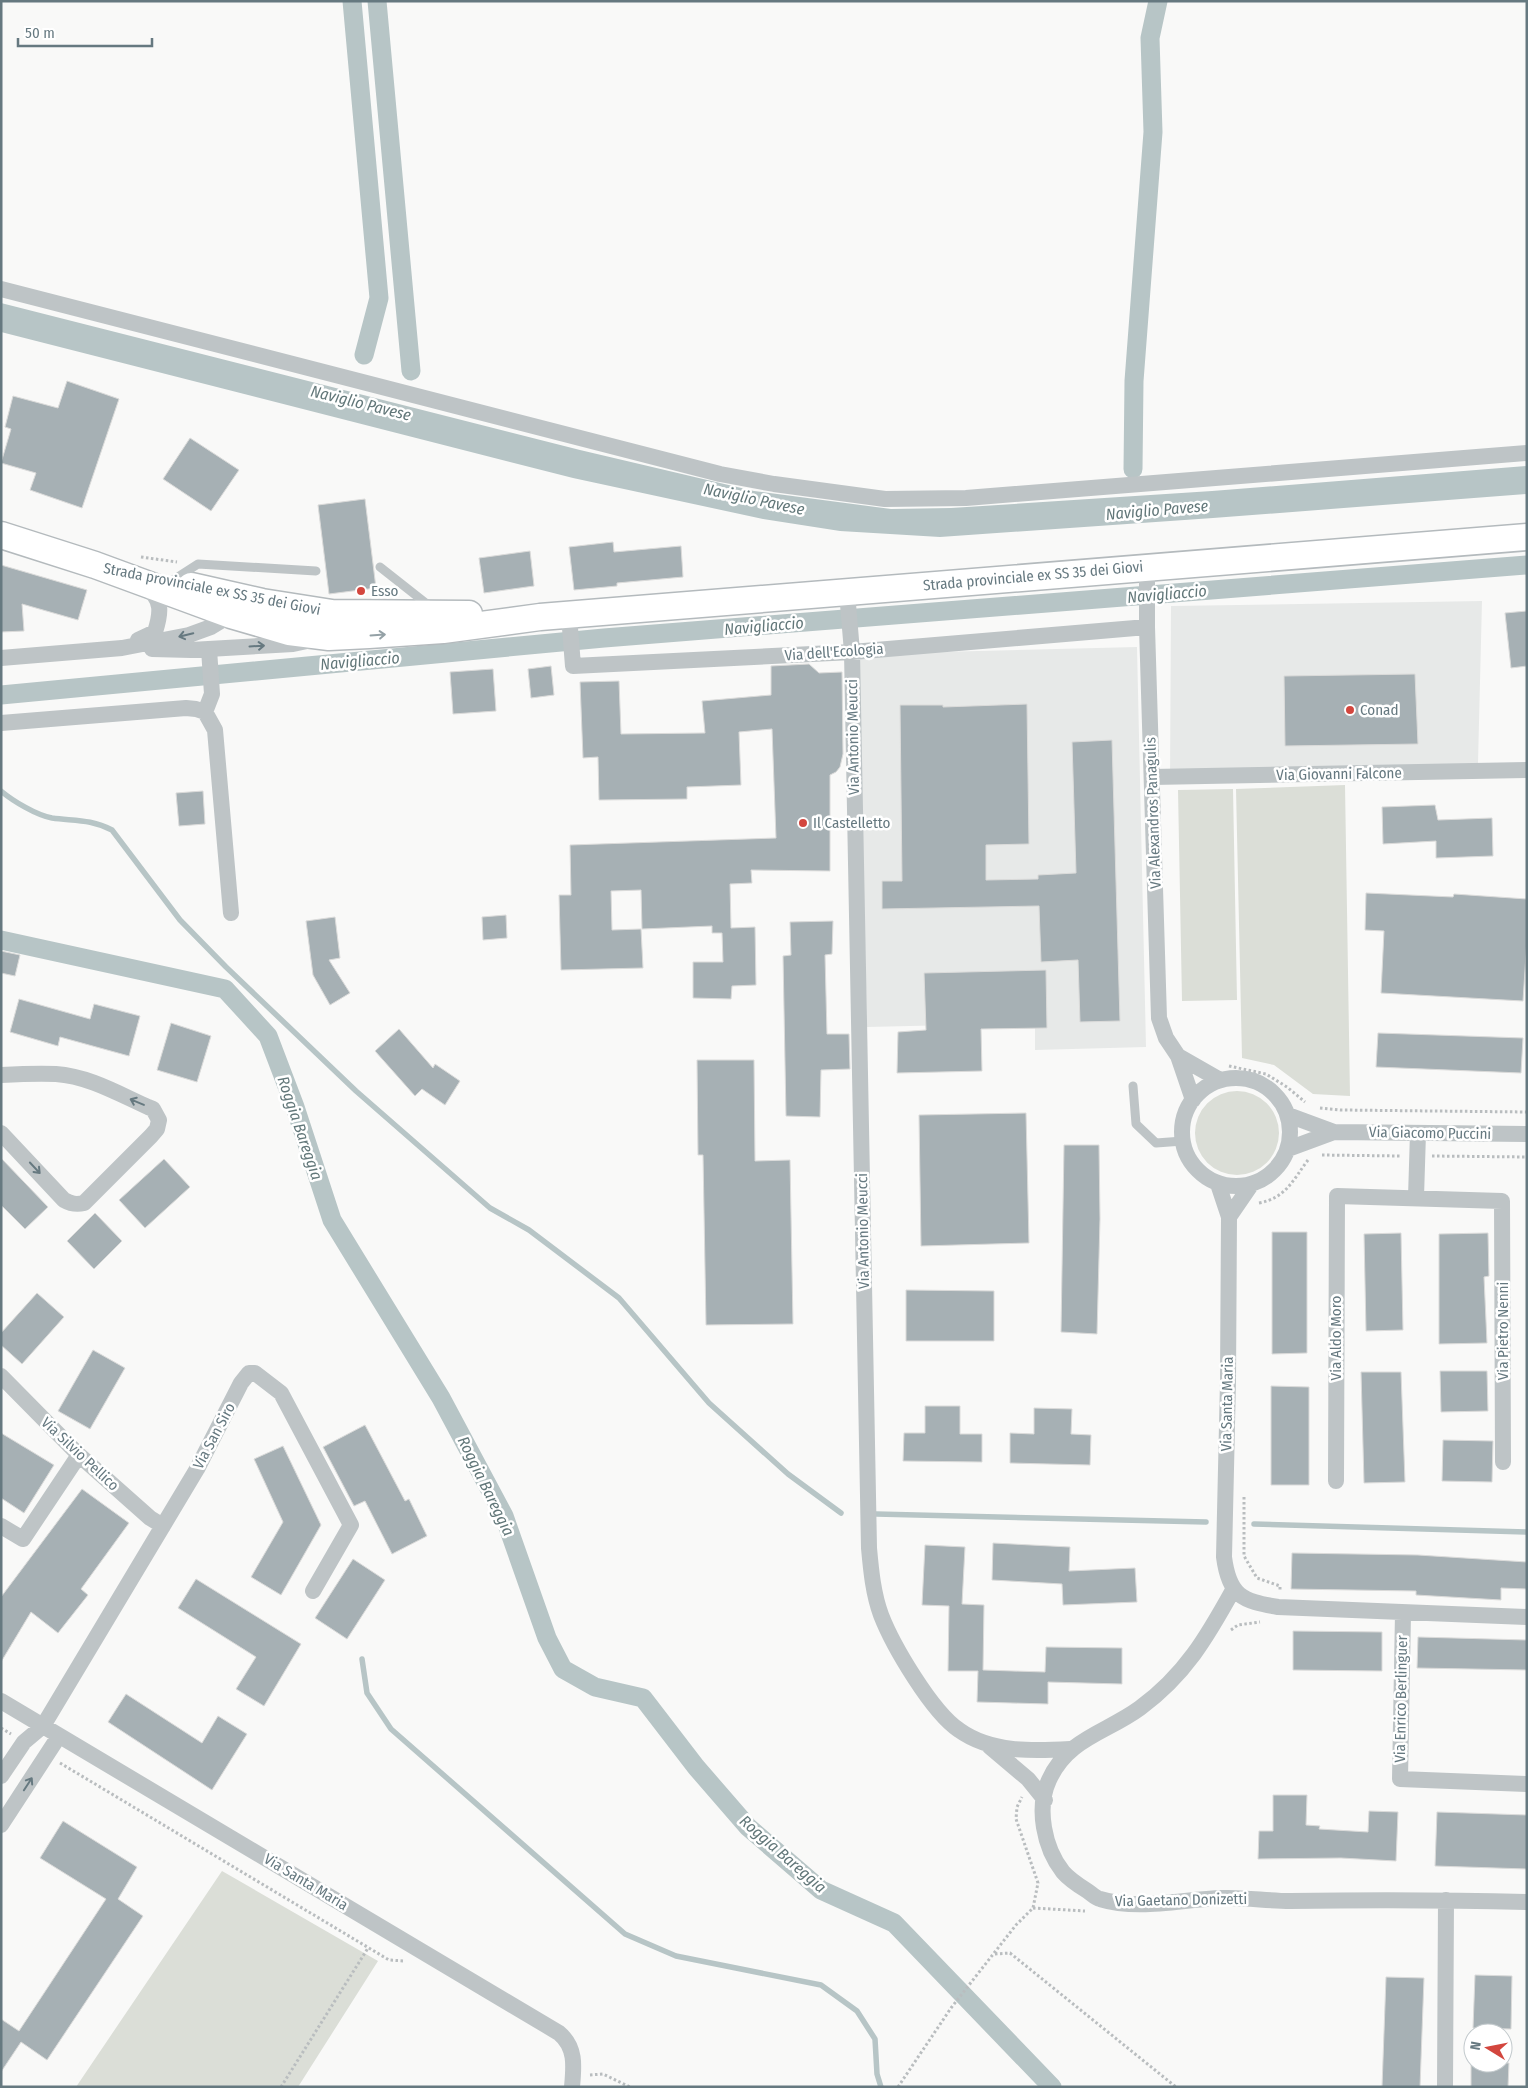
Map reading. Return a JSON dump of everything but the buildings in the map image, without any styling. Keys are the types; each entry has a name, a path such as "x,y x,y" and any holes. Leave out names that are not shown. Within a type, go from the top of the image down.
{"main road":[{"name":"Strada provinciale ex SS 35 dei Giovi","path":"1,535 94,565 231,616 289,632 329,637 443,630 540,617"},
{"name":"Strada provinciale ex SS 35 dei Giovi","path":"94,565 262,602 332,614 438,613 540,617 570,623 848,600 1147,566 1527,537"}],"street":[{"path":"1,289 720,474 774,484 885,499 966,498 1527,453"},
{"name":"Via Alexandros Panagulis","path":"1147,566 1147,626 1159,1018 1166,1038 1178,1056 1193,1100"},
{"path":"122,648 155,632 161,613 159,603 154,593 144,585"},
{"name":"Via Antonio Meucci","path":"848,600 851,644 869,1538 874,1588 881,1615 893,1640 937,1708 959,1730 999,1747 1021,1750 1070,1749"},
{"path":"1,658 122,648 189,635 211,627 262,602"},
{"name":"Via dell'Ecologia","path":"570,623 573,666 851,644 1147,626"},
{"path":"122,648 191,650 209,655 293,644 329,637"},
{"path":"205,712 212,694 209,655"},
{"path":"1,723 186,708 205,712 216,730 230,913"},
{"name":"Via Giovanni Falcone","path":"1152,777 1527,770"},
{"name":"Via Alexandros Panagulis","path":"1178,1056 1222,1073"},
{"path":"1222,1073 1236,1078 1253,1080 1268,1088 1280,1100 1288,1115 1290,1132 1288,1149 1280,1165 1267,1177 1251,1185 1234,1187 1218,1184 1203,1176 1191,1163 1184,1148 1182,1131 1185,1114 1193,1100 1222,1073"},
{"path":"1,1075 57,1074 90,1082 148,1106 154,1110 159,1120 157,1129 151,1136 84,1203 77,1205 64,1200 1,1133"},
{"name":"Via Giacomo Puccini","path":"1288,1115 1334,1132 1527,1134"},
{"name":"Via Giacomo Puccini","path":"1288,1149 1334,1132"},
{"path":"1416,1197 1418,1133"},
{"name":"Via Santa Maria","path":"1218,1184 1229,1217 1224,1557 1226,1576 1233,1590"},
{"path":"1229,1217 1251,1185"},
{"name":"Via Aldo Moro","path":"1336,1481 1337,1196 1416,1197"},
{"name":"Via Pietro Nenni","path":"1416,1197 1502,1201 1503,1462"},
{"name":"Via San Siro","path":"1,1776 24,1742 43,1726 197,1469 245,1376 249,1374 255,1374 281,1393 351,1525 313,1591"},
{"name":"Via Silvio Pellico","path":"1,1376 78,1455 150,1518 163,1526"},
{"path":"1,1526 23,1539 78,1455"},
{"name":"Via Enrico Berlinguer","path":"1233,1590 1241,1598 1253,1603 1278,1607 1527,1617"},
{"name":"Via Gaetano Donizetti","path":"1233,1590 1190,1661 1168,1684 1140,1708 1070,1749 1062,1756 1049,1780 1045,1800 1044,1823 1052,1854 1069,1877 1098,1899 1119,1903 1223,1898 1527,1902"},
{"name":"Via Enrico Berlinguer","path":"1402,1613 1400,1779 1527,1784"},
{"name":"Via Santa Maria","path":"1,1701 559,2033 567,2040 573,2054 573,2081"},
{"path":"1,1824 59,1736"},
{"path":"982,1741 1028,1779 1045,1800"},
{"path":"1445,2087 1446,1900"}],"lane":[{"path":"170,582 198,564 316,571"},
{"path":"380,567 438,613"},
{"path":"1133,1086 1136,1124 1156,1143 1183,1141"}],"path":[{"path":"1222,1073 1266,1074 1310,1106"},
{"path":"1318,1108 1340,1110 1527,1112"},
{"path":"1,1728 24,1742"},
{"path":"46,1755 389,1960 408,1961"},
{"path":"898,2087 951,2008 1016,1925 1033,1908"},
{"path":"281,2087 368,1948"},
{"path":"994,1954 1010,1953 1176,2087"},
{"path":"573,2081 603,2074 630,2087"}],"shaded area":[{"path":"1482,601 1478,763 1170,781 1171,606"},
{"path":"1137,647 1146,1047 1035,1050 1035,1023 867,1027 858,654"},
{"path":"1345,785 1350,1096 1313,1094 1274,1065 1242,1058 1236,789"},
{"path":"1233,789 1237,1000 1182,1001 1178,790"},
{"path":"1237,1091 1260,1098 1272,1110 1279,1133 1272,1156 1260,1168 1237,1175 1214,1168 1202,1156 1195,1133 1202,1110 1214,1098"},
{"path":"222,1871 378,1961 298,2087 76,2087"}],"water":[{"name":"Naviglio Pavese","path":"1,303 580,450 754,491 891,509 951,508 1212,491 1527,466 1527,494 940,537 840,531 763,519 573,478 1,332"}],"waterway":[{"path":"352,1 379,298 364,355"},
{"path":"377,1 411,371"},
{"path":"1133,469 1134,381 1153,132 1150,38 1158,1"},
{"name":"Navigliaccio","path":"1,695 604,638 1527,565"},
{"path":"1,791 39,814 52,818 90,822 112,830 180,920 226,967 356,1091 490,1208 529,1230 619,1298 709,1403 788,1474 841,1513"},
{"name":"Roggia Bareggia","path":"1,940 225,989 268,1036 295,1107 332,1220 441,1398 504,1516 547,1638 563,1669 595,1687 643,1698 696,1767 748,1827 821,1890 894,1923 1052,2087"},
{"path":"876,1514 1206,1522"},
{"path":"1254,1524 1527,1532"},
{"path":"362,1659 367,1693 391,1729 625,1934 676,1956 821,1985 857,2011 875,2039 877,2074 881,2087"}],"place":[{"name":"Esso","path":"361,591"},
{"name":"Conad","path":"1350,710"},
{"name":"Il Castelletto","path":"803,823"}]}
